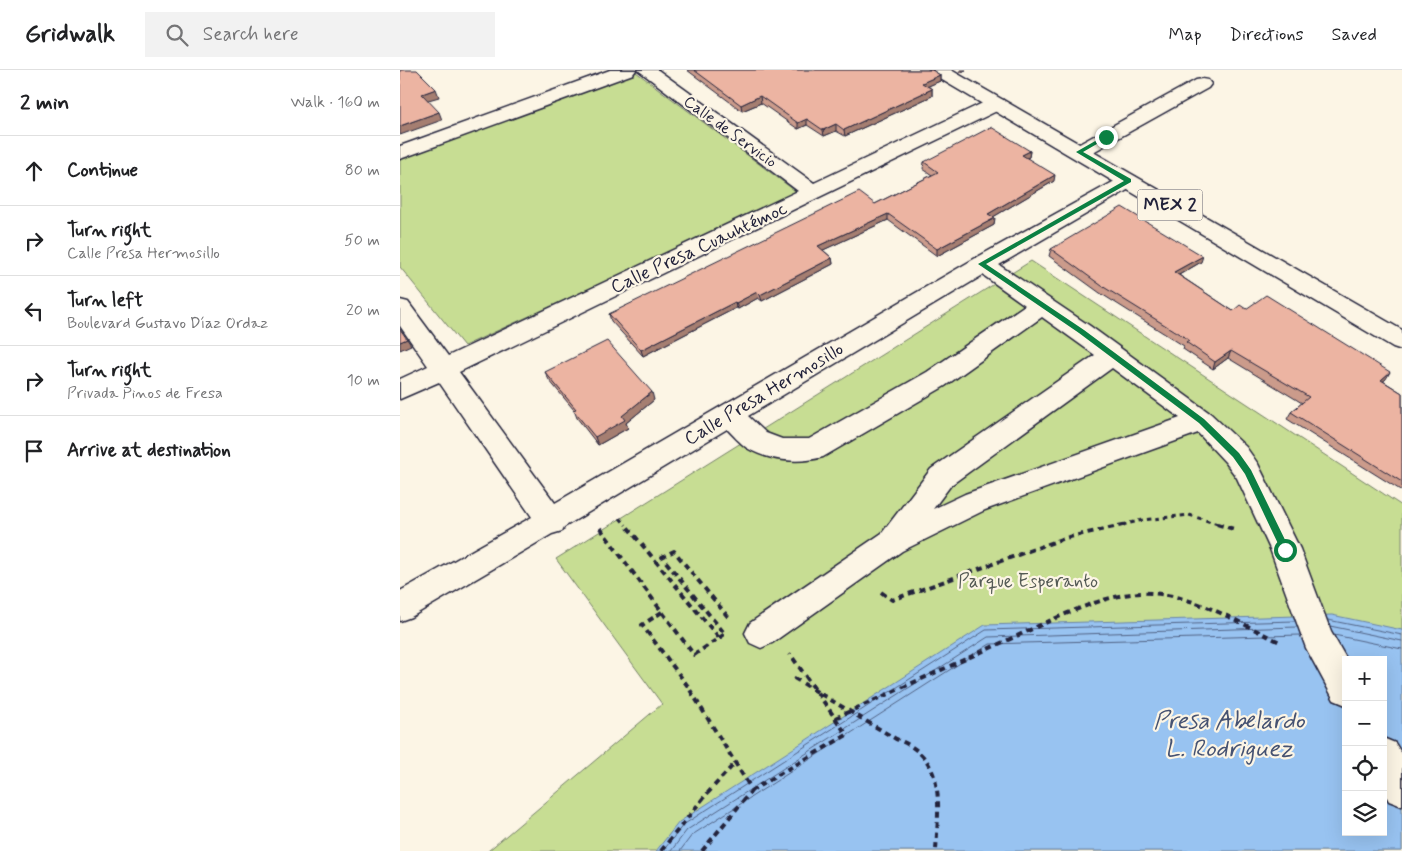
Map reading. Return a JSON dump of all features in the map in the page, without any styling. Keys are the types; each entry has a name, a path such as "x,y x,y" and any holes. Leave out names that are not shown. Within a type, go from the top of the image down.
{"street":[{"path":"400,153 627,70"},
{"name":"Calle de Servicio","path":"647,70 814,194"},
{"name":"MEX 2","path":"938,70 1402,341"},
{"path":"1079,152 1202,84"},
{"name":"Calle Presa Cuauhtémoc","path":"400,390 814,194 996,104"},
{"name":"Calle Presa Hermosillo","path":"400,607 552,522 982,264 1129,181"},
{"path":"982,264 1113,355 1202,421 1236,455 1248,472 1282,543 1317,638 1339,678"},
{"path":"729,415 756,440 780,450 813,449 936,379 1042,305"},
{"path":"400,308 552,522"},
{"path":"892,542 941,477 1113,355"},
{"path":"766,630 892,542 975,502 1202,421"},
{"path":"1387,762 1402,788"}],"path":[{"path":"591,498 662,612 694,655 725,634 662,557 674,551 749,642 766,630 815,690 847,735 752,790 702,851"},
{"path":"591,498 719,638"},
{"path":"857,566 881,592 892,600 1065,538 1143,520 1189,515 1282,543"},
{"path":"835,718 1076,610 1112,599 1154,593 1201,606 1339,678"},
{"path":"662,612 642,625 687,685 752,790"},
{"path":"794,678 896,739 912,744 928,760 933,772 937,798 936,851"},
{"path":"660,851 704,796 735,763"}],"green space":[{"path":"636,72 798,193 464,346 400,267 400,159"},
{"name":"Parque Esperanto","path":"1031,261 1402,506 1402,851 488,851 662,704 556,559"}],"water":[{"name":"Presa Abelardo L. Rodriguez","path":"1332,615 1402,630 1402,851 656,851 679,822 985,625"}],"building":[{"path":"400,70 417,70 436,89 422,94 439,112 400,126"},
{"path":"694,70 932,70 940,75 922,83 932,89 844,130 836,124 823,130 807,119 798,123 760,96 741,105"},
{"path":"991,127 1030,151 1022,155 1055,175 988,214 995,218 937,249 888,214 818,246 832,258 760,295 757,292 735,302 641,350 609,314 859,192 875,204 938,172 924,162"},
{"path":"1122,207 1203,256 1174,272 1233,311 1240,305 1246,309 1266,295 1390,372 1381,380 1402,393 1402,482 1291,412 1309,397 1231,351 1215,362 1186,342 1189,340 1102,286 1051,249"},
{"path":"400,329 407,339 400,342"},
{"path":"607,341 652,392 622,416 625,420 595,437 573,410 576,409 545,372"}],"route":[{"path":"1106,137 1079,152 1129,181 982,264 1081,332 1202,421 1236,455 1248,472 1285,550"}]}
